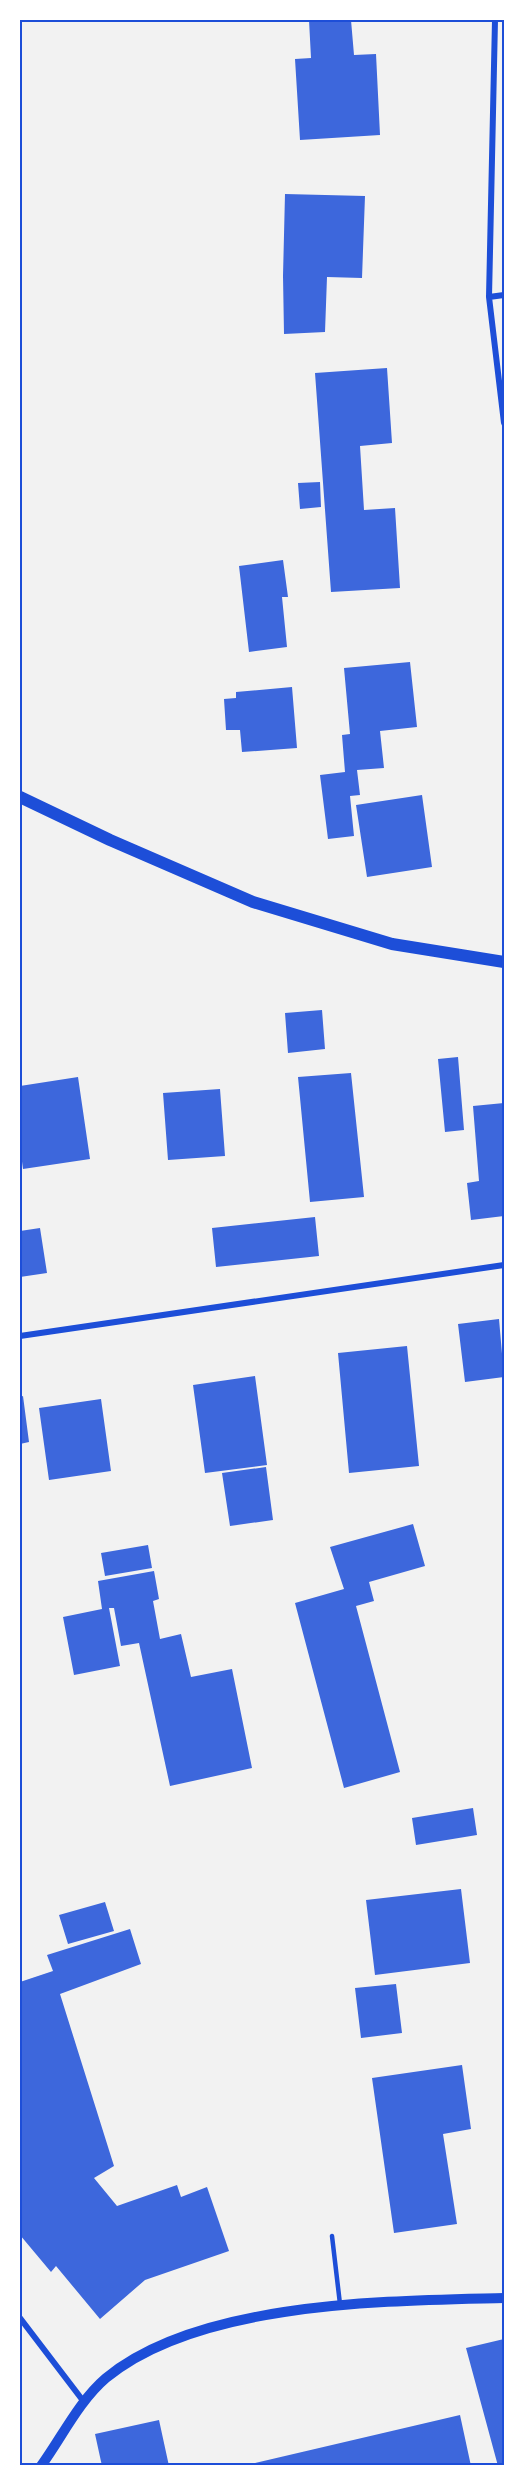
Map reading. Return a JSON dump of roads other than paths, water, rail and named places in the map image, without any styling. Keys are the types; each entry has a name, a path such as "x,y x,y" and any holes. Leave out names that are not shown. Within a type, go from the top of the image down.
{"main road":[{"path":"20,797 110,840 253,902 392,944 504,962"}],"street":[{"path":"495,20 489,297 504,423"},
{"path":"489,297 504,295"},
{"path":"20,1336 504,1265"},
{"path":"41,2466 84,2402 105,2379 137,2356 177,2339 242,2320 341,2307 409,2300 504,2298"},
{"path":"20,2318 84,2402"}],"lane":[{"path":"332,2236 341,2307"}]}
